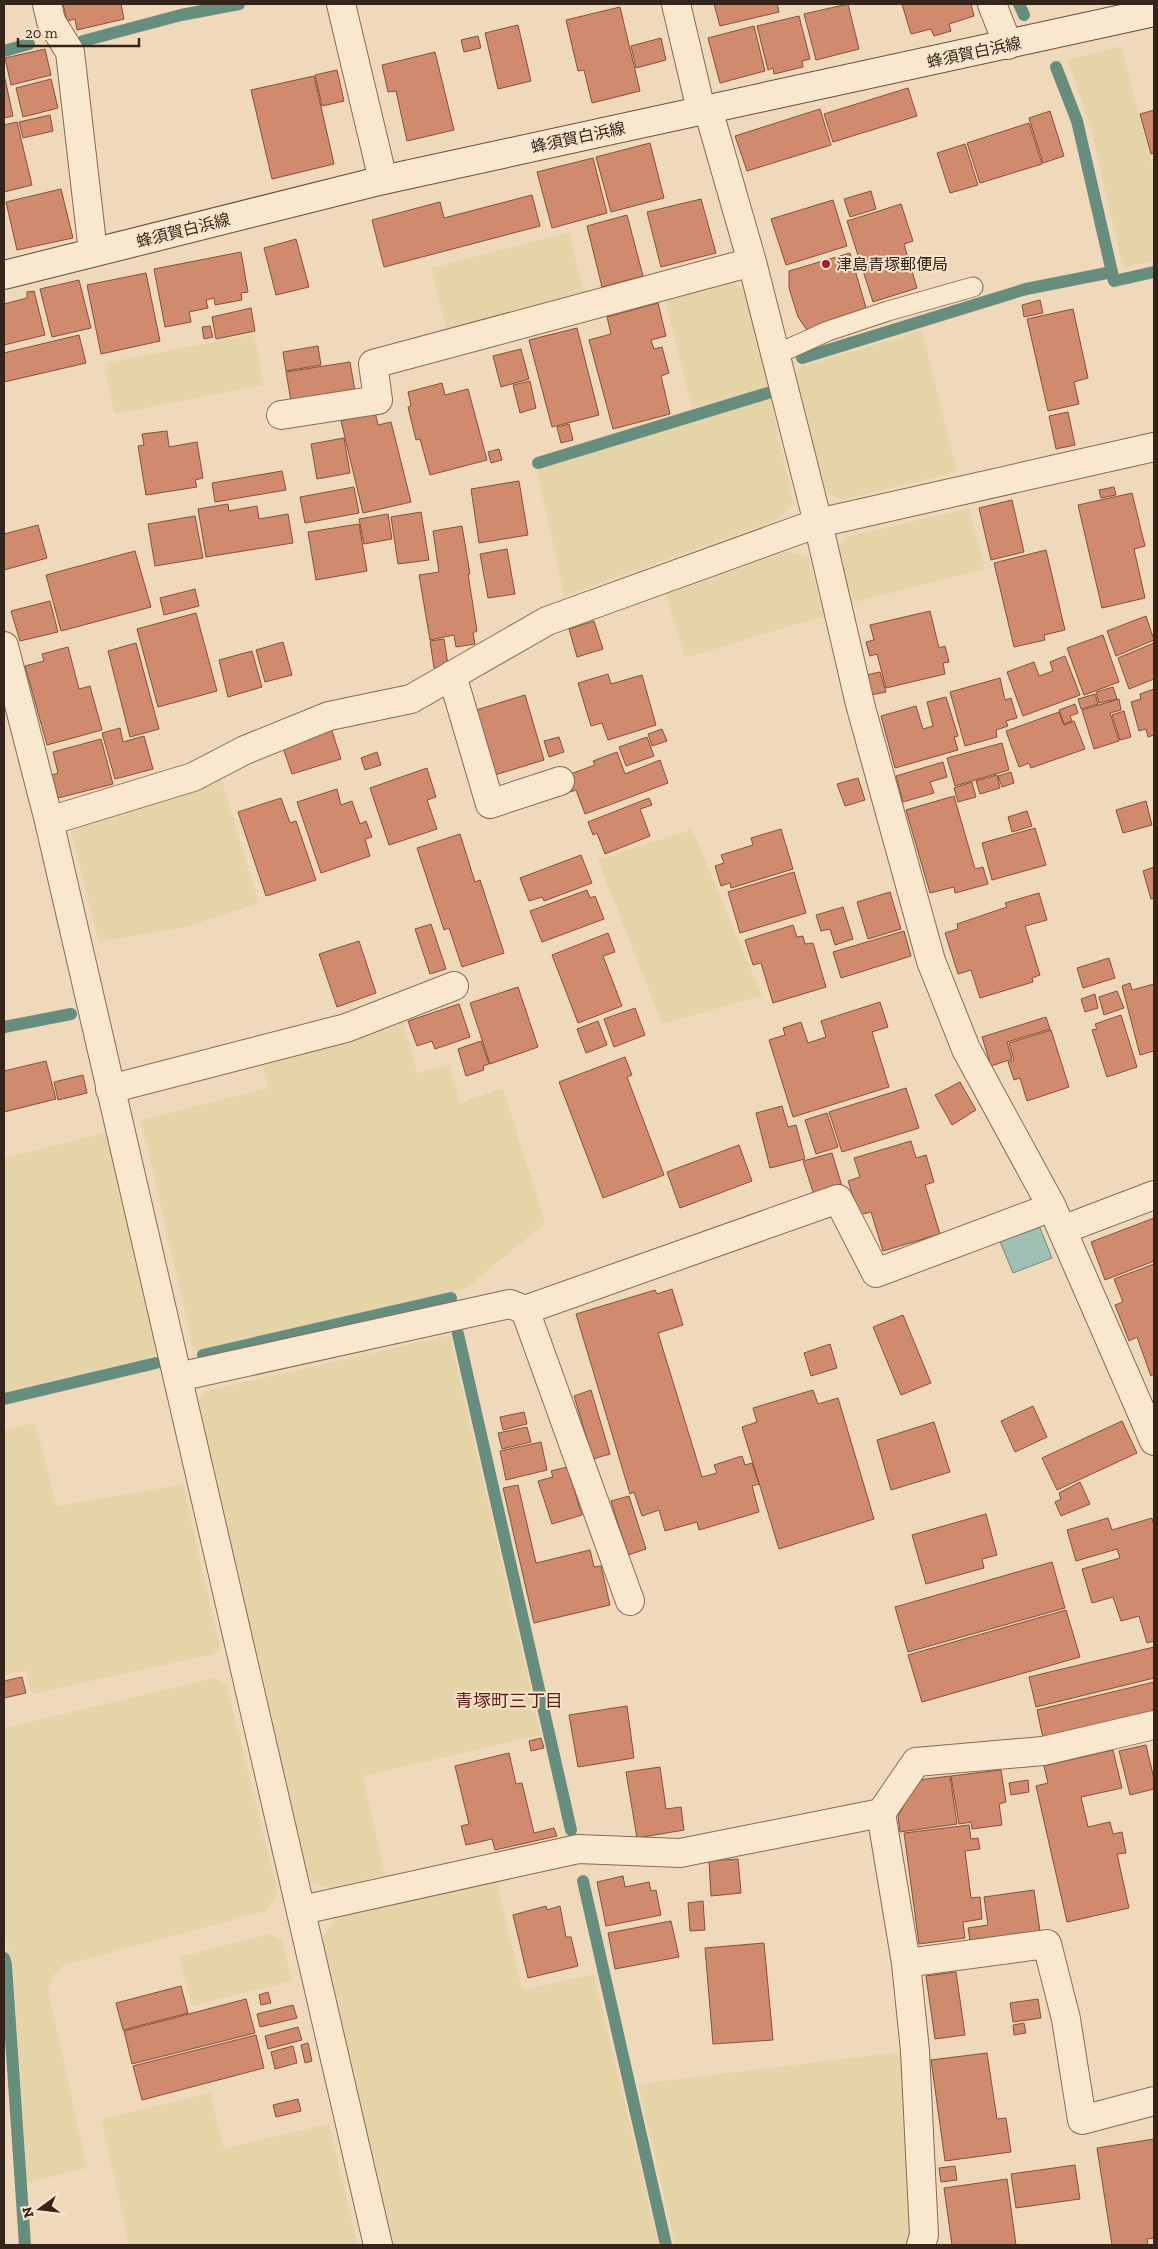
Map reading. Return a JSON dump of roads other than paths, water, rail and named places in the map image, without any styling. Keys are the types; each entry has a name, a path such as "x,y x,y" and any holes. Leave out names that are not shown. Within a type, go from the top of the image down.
{"street":[{"path":"47,4 51,22 70,52 93,252"},
{"path":"341,4 383,180"},
{"path":"676,4 704,110 752,262 818,523 860,704 931,961 966,1049 1057,1219 1154,1441"},
{"path":"992,4 1008,45"},
{"name":"蜂須賀白浜線","path":"4,275 383,180 1008,45 1122,12 1154,12"},
{"path":"281,415 378,400 373,364 752,262"},
{"path":"49,821 193,777 245,750 330,716 411,699 547,621 818,523 1154,447"},
{"path":"4,646 49,821 378,2245"},
{"path":"452,675 490,804 560,781"},
{"path":"110,1089 346,1028 454,986"},
{"path":"178,1377 510,1304 524,1310 838,1199 876,1273 1057,1219 1154,1195"},
{"path":"524,1310 630,1601"},
{"path":"302,1910 578,1849 680,1853 881,1812 916,1762 1042,1752 1154,1725"},
{"path":"881,1812 906,1963 915,2051 924,2235 920,2245"},
{"path":"906,1963 1047,1944 1066,2019 1082,2120 1154,2101"}],"lane":[{"path":"775,355 828,332 973,287"}],"waterway":[{"path":"83,41 181,15 239,4"},
{"path":"1019,4 1024,15"},
{"path":"4,51 29,44"},
{"path":"1056,67 1077,121 1114,281 1154,272"},
{"path":"802,358 1026,289 1112,272"},
{"path":"538,463 771,392"},
{"path":"4,1027 71,1014"},
{"path":"203,1355 451,1298"},
{"path":"458,1334 571,1830"},
{"path":"4,1399 156,1363"},
{"path":"583,1881 666,2245"},
{"path":"4,1958 25,2245"}],"place":[{"name":"津島青塚郵便局","path":"826,264"}],"district":[{"name":"青塚町三丁目","path":"509,1701"}]}
